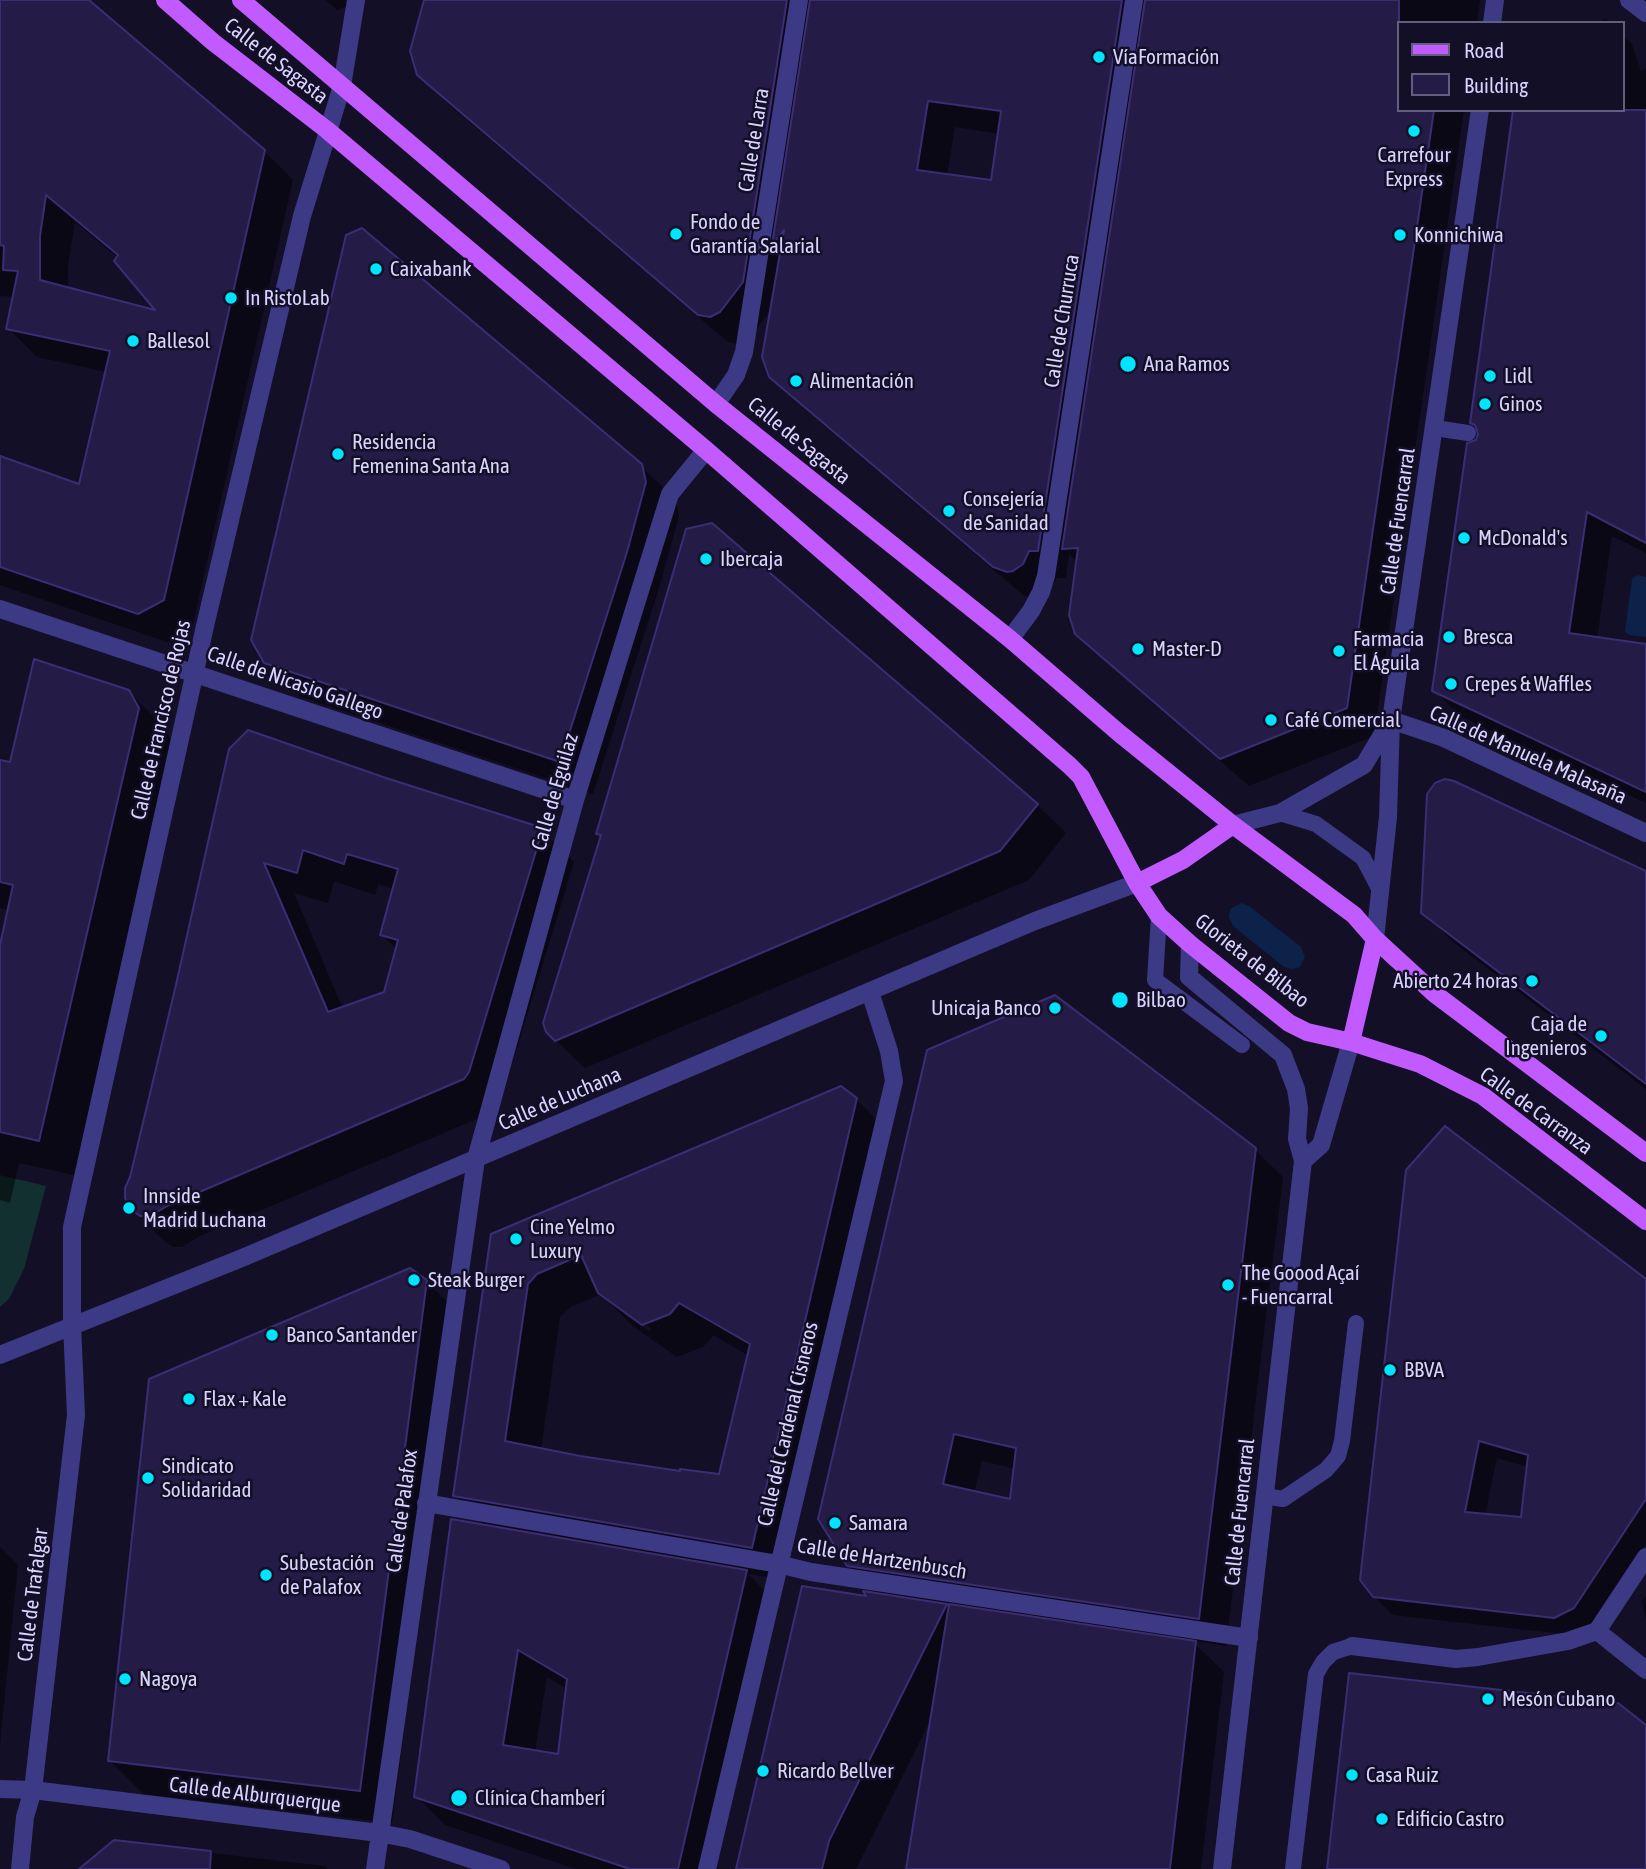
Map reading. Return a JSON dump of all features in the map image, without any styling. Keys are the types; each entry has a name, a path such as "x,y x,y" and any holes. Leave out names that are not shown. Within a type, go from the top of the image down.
{"main road":[{"name":"Calle de Sagasta","path":"165,0 213,42 327,130 706,450 1070,766 1081,777 1137,883"},
{"name":"Calle de Sagasta","path":"240,0 716,404 1010,639 1233,825"},
{"path":"1137,883 1183,860 1233,825 1354,915 1375,939 1351,1042"},
{"name":"Glorieta de Bilbao","path":"1137,883 1159,916 1289,1023 1307,1032 1351,1042"},
{"name":"Calle de Carranza","path":"1375,939 1436,994 1646,1153"},
{"name":"Calle de Carranza","path":"1351,1042 1420,1064 1483,1096 1646,1221"}],"street":[{"path":"342,86 356,0"},
{"name":"Calle de Larra","path":"716,404 736,375 744,352 799,0"},
{"name":"Calle de Churruca","path":"1010,639 1031,611 1046,576 1134,0"},
{"path":"1492,21 1495,0"},
{"path":"1629,0 1646,13"},
{"name":"Calle de Sagasta","path":"327,130 342,86"},
{"name":"Calle de Fuencarral","path":"1375,939 1388,810 1391,720 1479,112"},
{"name":"Calle de Francisco de Rojas","path":"72,1325 72,1227 194,673 302,216 327,130"},
{"name":"Calle de Eguilaz","path":"476,1159 575,800 670,494 706,450"},
{"name":"Calle de Nicasio Gallego","path":"0,609 575,800"},
{"path":"1233,825 1280,813 1364,765 1391,720"},
{"name":"Calle de Manuela Malasaña","path":"1391,720 1444,738 1646,833"},
{"name":"Calle de Luchana","path":"0,1355 242,1258 1035,921 1137,883"},
{"name":"Calle de Fuencarral","path":"1191,944 1189,978 1283,1055 1296,1089 1299,1108 1297,1139 1303,1161 1222,1869"},
{"name":"Calle del Cardenal Cisneros","path":"706,1869 894,1081 889,1051 870,992"},
{"path":"1303,1161 1321,1145 1351,1042"},
{"name":"Calle de Palafox","path":"375,1869 476,1159"},
{"name":"Calle de Trafalgar","path":"20,1869 25,1817 33,1790 76,1415 72,1325"},
{"name":"Calle de Hartzenbusch","path":"426,1503 811,1572 1249,1638"},
{"path":"1352,1646 1456,1659 1568,1641 1597,1631 1646,1556"},
{"path":"1597,1631 1646,1670"},
{"name":"Calle de Alburquerque","path":"0,1789 33,1790 379,1833 410,1839 501,1869"}],"lane":[{"path":"1435,428 1468,433"},
{"path":"1280,813 1316,824 1363,859 1381,892"},
{"path":"1159,916 1155,980 1242,1045"},
{"path":"1265,1496 1283,1499 1326,1470 1338,1456 1356,1323"},
{"path":"1293,1869 1316,1674 1333,1652 1352,1646"}],"green space":[{"path":"0,1175 46,1186 24,1269 9,1299 0,1307"}],"water":[{"path":"1637,575 1646,577 1646,637 1629,635 1625,631 1632,579"},
{"path":"1241,903 1249,906 1301,947 1305,957 1300,967 1284,967 1233,926 1229,917 1230,909"}],"building":[{"path":"0,0 89,0 265,150 164,600 138,614 0,567 0,456 79,484 110,351 6,329 18,271 3,270 4,246 0,245","holes":["46,195 118,255 114,261 155,310 40,280 40,236"]},
{"path":"424,0 787,0 743,282 720,312 710,317 698,315 417,75 410,51"},
{"path":"810,0 1122,0 1038,551 1029,551 1023,564 1013,571 1007,572 993,567 769,377 762,357 784,230 772,245","holes":["928,101 1001,111 991,180 917,170"]},
{"path":"1145,0 1399,0 1398,112 1434,112 1347,708 1220,759 1075,634 1069,615 1078,548 1062,549"},
{"path":"1646,110 1646,543 1587,512 1569,633 1646,644 1646,792 1432,691 1467,443 1476,440 1478,434 1475,425 1470,423 1513,112"},
{"path":"362,228 642,464 646,482 627,552 560,762 264,663 251,640 346,235"},
{"path":"712,523 1038,804 1000,851 555,1041 546,1032 543,1023 601,835 596,834 686,529"},
{"path":"34,659 129,690 139,708 39,1141 0,1132 0,945 13,885 0,882 0,760 10,762"},
{"path":"248,730 543,828 469,1072 464,1079 169,1205 150,1216 140,1216 129,1208 125,1188 130,1177 175,989 229,749","holes":["303,850 344,864 347,854 398,869 380,935 398,940 384,992 328,1012 264,863 297,873"]},
{"path":"1445,779 1646,871 1646,1084 1421,913 1427,794 1435,783"},
{"path":"1055,995 1256,1148 1199,1619 847,1566 818,1519 927,1050","holes":["954,1434 1016,1448 1010,1499 943,1484"]},
{"path":"841,1086 857,1098 752,1548 453,1496 491,1234","holes":["581,1255 598,1293 642,1325 670,1314 679,1303 750,1344 719,1474 580,1456 505,1441 528,1284 537,1274"]},
{"path":"1445,1126 1646,1279 1646,1499 1574,1608 1554,1618 1373,1597 1360,1580 1406,1170","holes":["1479,1441 1528,1455 1521,1517 1465,1512"]},
{"path":"410,1268 427,1280 360,1791 108,1761 149,1379"},
{"path":"451,1519 747,1570 678,1869 630,1869 414,1797","holes":["518,1650 567,1679 558,1754 503,1745"]},
{"path":"802,1586 866,1596 863,1591 947,1604 829,1841 822,1869 736,1869"},
{"path":"949,1604 1196,1641 1170,1869 906,1869"},
{"path":"1349,1673 1618,1703 1646,1725 1646,1869 1327,1869"},
{"path":"114,1840 211,1851 210,1869 79,1869"}],"place":[{"name":"VíaFormación","path":"1099,57"},
{"name":"Carrefour Express","path":"1414,131"},
{"name":"Fondo de Garantía Salarial","path":"676,234"},
{"name":"Konnichiwa","path":"1400,235"},
{"name":"Caixabank","path":"376,269"},
{"name":"In RistoLab","path":"231,298"},
{"name":"Ballesol","path":"133,341"},
{"name":"Ana Ramos","path":"1128,364"},
{"name":"Lidl","path":"1490,376"},
{"name":"Alimentación","path":"796,381"},
{"name":"Ginos","path":"1485,404"},
{"name":"Residencia Femenina Santa Ana","path":"338,454"},
{"name":"Consejería de Sanidad","path":"949,511"},
{"name":"McDonald's","path":"1464,538"},
{"name":"Ibercaja","path":"706,559"},
{"name":"Bresca","path":"1449,637"},
{"name":"Master-D","path":"1138,649"},
{"name":"Farmacia El Águila","path":"1339,651"},
{"name":"Crepes & Waffles","path":"1451,684"},
{"name":"Café Comercial","path":"1271,720"},
{"name":"Abierto 24 horas","path":"1532,981"},
{"name":"Bilbao","path":"1120,1000"},
{"name":"Unicaja Banco","path":"1055,1008"},
{"name":"Caja de Ingenieros","path":"1601,1036"},
{"name":"Innside Madrid Luchana","path":"129,1208"},
{"name":"Cine Yelmo Luxury","path":"516,1239"},
{"name":"Steak Burger","path":"414,1280"},
{"name":"The Goood Açaí - Fuencarral","path":"1228,1285"},
{"name":"Banco Santander","path":"272,1335"},
{"name":"BBVA","path":"1390,1370"},
{"name":"Flax + Kale","path":"189,1399"},
{"name":"Sindicato Solidaridad","path":"148,1478"},
{"name":"Samara","path":"835,1523"},
{"name":"Subestación de Palafox","path":"266,1575"},
{"name":"Nagoya","path":"125,1679"},
{"name":"Mesón Cubano","path":"1488,1699"},
{"name":"Ricardo Bellver","path":"763,1771"},
{"name":"Casa Ruiz","path":"1352,1775"},
{"name":"Clínica Chamberí","path":"459,1798"},
{"name":"Edificio Castro","path":"1382,1819"}]}
